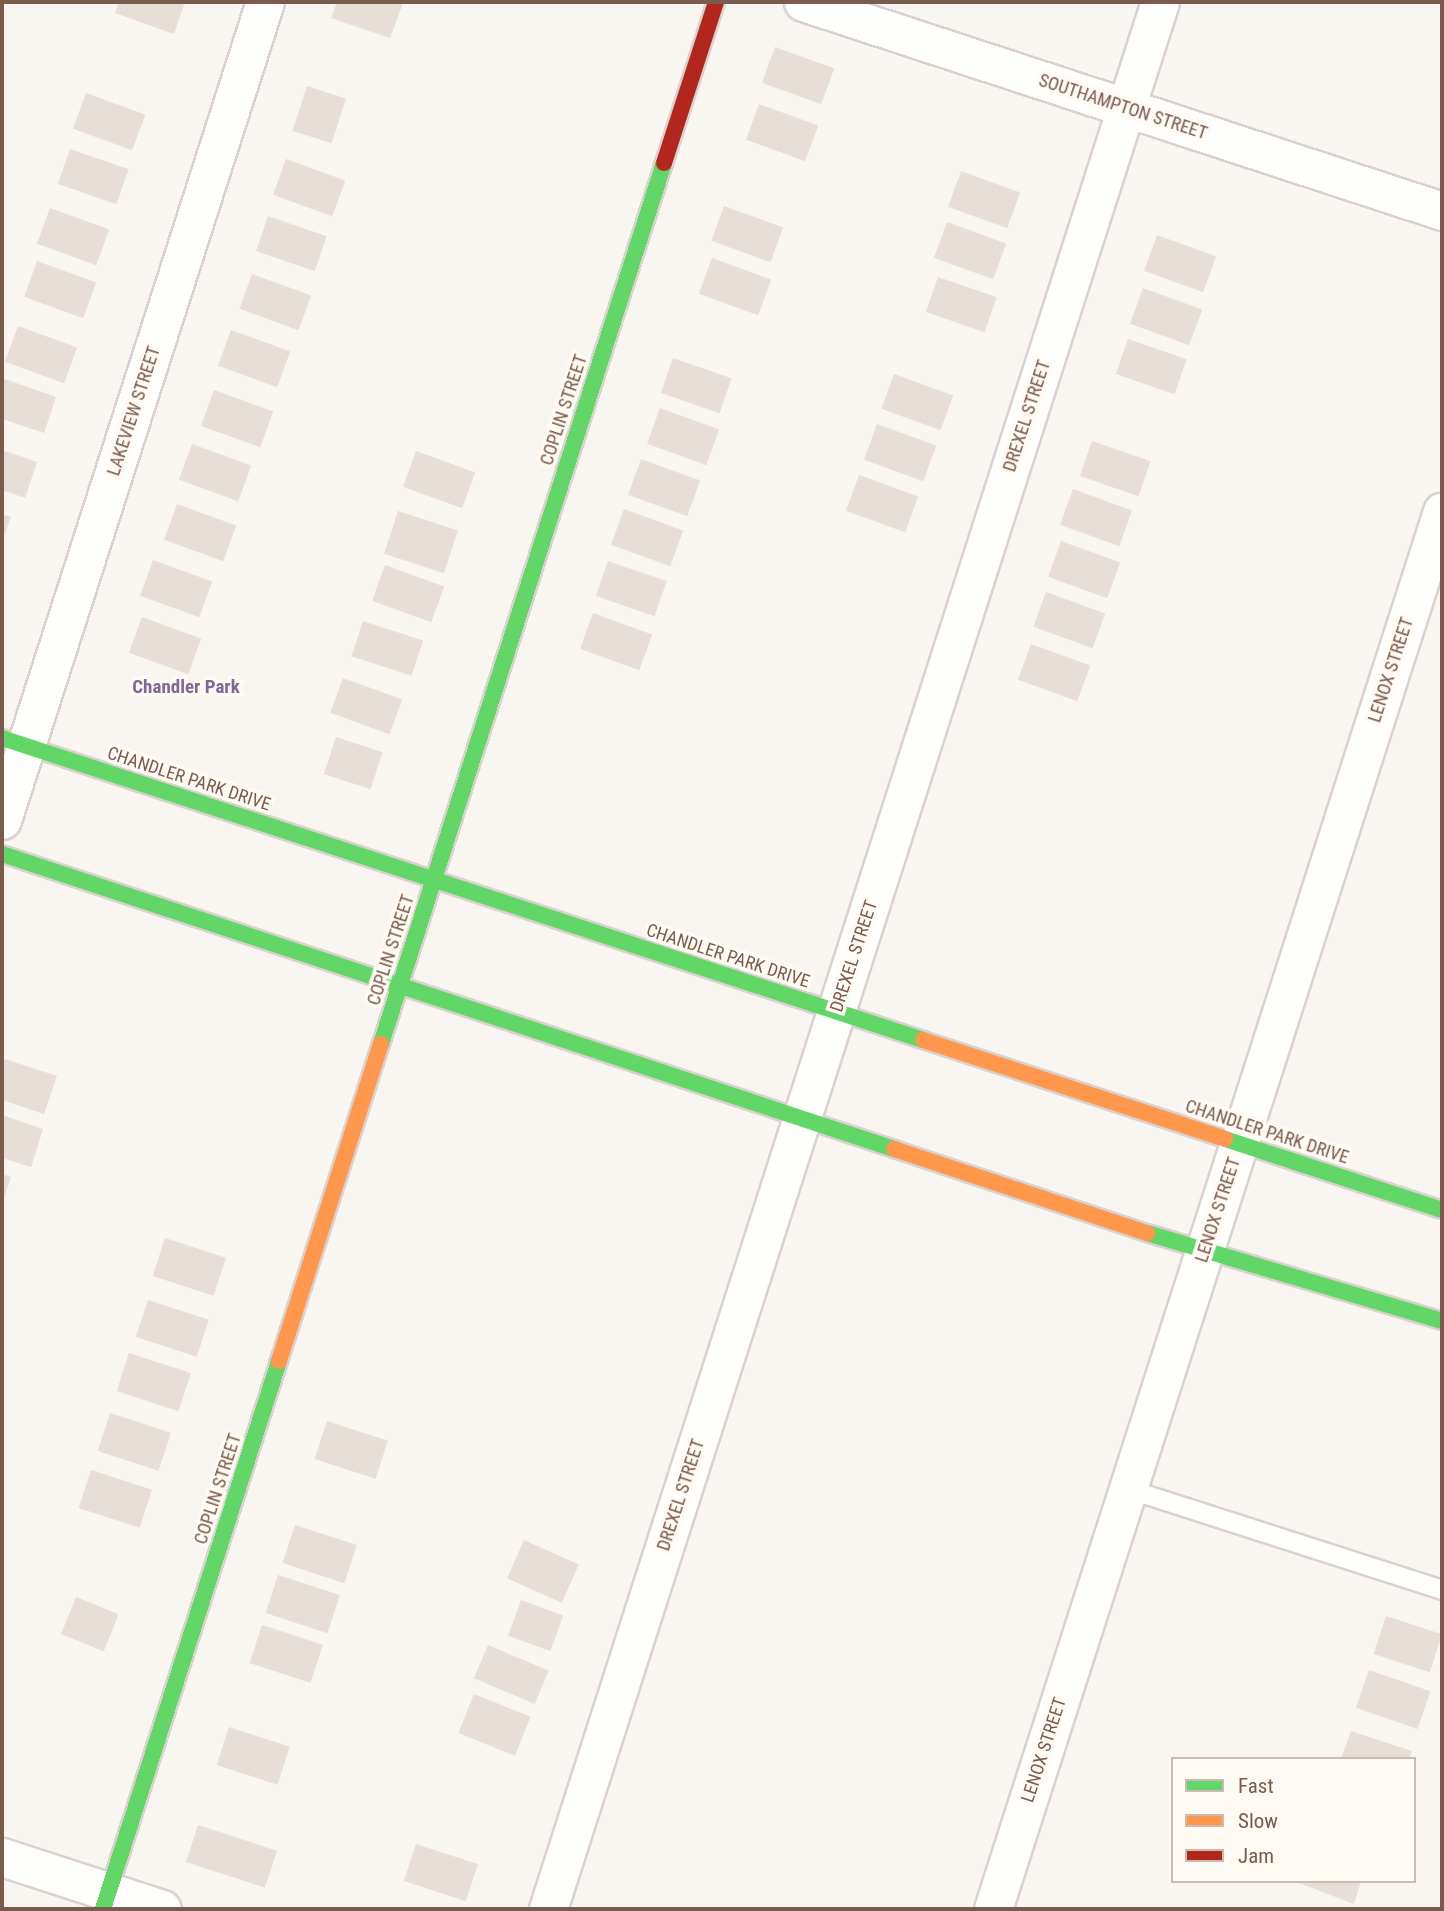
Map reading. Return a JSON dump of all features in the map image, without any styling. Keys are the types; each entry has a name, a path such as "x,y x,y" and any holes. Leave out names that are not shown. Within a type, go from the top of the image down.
{"street":[{"name":"LAKEVIEW STREET","path":"2,820 14,742 265,2"},
{"name":"COPLIN STREET","path":"106,1900 716,2"},
{"name":"SOUTHAMPTON STREET","path":"803,2 1442,211"},
{"name":"DREXEL STREET","path":"548,1909 1160,2"},
{"name":"LENOX STREET","path":"993,1909 1442,511"},
{"name":"CHANDLER PARK DRIVE","path":"14,742 1442,1210"},
{"path":"2,854 399,988 1205,1252 1442,1321"},
{"path":"2,1857 106,1900 162,1909"}],"lane":[{"path":"1128,1489 1442,1590"}],"building":[{"path":"119,2 185,2 174,34 115,13"},
{"path":"337,2 403,3 390,38 331,18"},
{"path":"775,47 834,69 821,104 762,83"},
{"path":"307,86 346,99 331,143 292,131"},
{"path":"86,93 145,115 132,150 73,129"},
{"path":"759,104 818,126 805,161 746,140"},
{"path":"70,149 129,169 117,204 58,184"},
{"path":"286,159 345,181 332,216 273,195"},
{"path":"961,171 1020,193 1007,228 948,207"},
{"path":"724,206 783,228 771,262 711,241"},
{"path":"50,208 109,230 96,265 37,244"},
{"path":"268,216 327,236 315,271 256,251"},
{"path":"947,222 1006,244 993,279 934,258"},
{"path":"1157,235 1216,257 1203,292 1144,271"},
{"path":"712,258 771,280 758,315 699,294"},
{"path":"37,261 96,283 83,318 24,297"},
{"path":"252,274 311,296 299,330 239,309"},
{"path":"938,277 997,297 985,332 926,312"},
{"path":"1143,288 1202,310 1189,345 1130,324"},
{"path":"18,326 77,348 64,383 5,362"},
{"path":"231,330 290,352 277,387 218,366"},
{"path":"1128,339 1187,359 1175,394 1116,374"},
{"path":"673,358 732,378 720,413 661,393"},
{"path":"894,374 953,396 941,430 881,409"},
{"path":"2,378 56,397 44,433 2,419"},
{"path":"214,390 273,412 260,447 201,426"},
{"path":"660,408 719,430 706,465 647,444"},
{"path":"877,424 936,446 923,481 864,460"},
{"path":"1092,441 1151,461 1139,496 1080,476"},
{"path":"192,444 251,466 238,501 179,480"},
{"path":"2,450 37,462 25,498 2,490"},
{"path":"416,451 475,473 462,508 403,487"},
{"path":"641,459 700,481 687,516 628,495"},
{"path":"859,475 918,497 905,532 846,511"},
{"path":"1073,489 1132,511 1119,546 1060,525"},
{"path":"177,504 236,526 223,561 164,540"},
{"path":"624,509 683,531 670,566 611,545"},
{"path":"398,511 458,530 444,573 384,554"},
{"path":"2,514 11,517 2,541"},
{"path":"1061,541 1120,563 1107,598 1048,577"},
{"path":"153,560 212,582 199,617 140,596"},
{"path":"608,561 667,581 655,616 596,596"},
{"path":"385,565 444,587 431,622 372,601"},
{"path":"1046,592 1105,614 1093,648 1033,627"},
{"path":"593,613 652,635 639,670 580,649"},
{"path":"142,617 201,639 188,674 129,653"},
{"path":"363,621 423,640 411,676 352,656"},
{"path":"1031,644 1090,666 1077,701 1018,680"},
{"path":"343,678 402,700 390,734 330,713"},
{"path":"336,737 383,752 371,789 324,774"},
{"path":"2,1058 57,1076 44,1114 2,1100"},
{"path":"2,1115 43,1129 31,1167 2,1158"},
{"path":"2,1174 11,1177 2,1204"},
{"path":"165,1238 226,1258 214,1296 153,1276"},
{"path":"148,1300 209,1320 197,1357 136,1337"},
{"path":"129,1353 191,1373 178,1411 117,1391"},
{"path":"110,1413 171,1433 159,1471 98,1451"},
{"path":"327,1421 388,1441 376,1479 315,1459"},
{"path":"91,1470 152,1490 140,1528 79,1508"},
{"path":"295,1525 357,1545 344,1583 283,1563"},
{"path":"524,1540 579,1564 562,1603 507,1578"},
{"path":"278,1575 340,1595 327,1633 266,1613"},
{"path":"76,1597 119,1614 104,1651 61,1634"},
{"path":"521,1600 563,1615 550,1651 508,1636"},
{"path":"1386,1616 1442,1634 1430,1672 1374,1654"},
{"path":"262,1625 323,1645 311,1683 250,1663"},
{"path":"488,1645 549,1671 535,1704 474,1678"},
{"path":"1369,1670 1430,1691 1417,1729 1356,1708"},
{"path":"474,1694 531,1717 515,1756 458,1733"},
{"path":"229,1727 290,1747 278,1785 217,1765"},
{"path":"1351,1731 1412,1751 1410,1757 1342,1757"},
{"path":"198,1825 277,1851 265,1888 186,1862"},
{"path":"416,1844 478,1864 466,1901 404,1881"},
{"path":"1299,1883 1360,1883 1354,1904"}],"traffic: fast":[{"path":"381,1044 664,163"},
{"path":"2,738 923,1040"},
{"path":"2,854 894,1149"},
{"path":"1225,1139 1442,1210"},
{"path":"1147,1233 1442,1321"},
{"path":"103,1909 279,1361"}],"traffic: slow":[{"path":"923,1040 1225,1139"},
{"path":"279,1361 381,1044"},
{"path":"894,1149 1147,1233"}],"traffic: jam":[{"path":"664,163 716,2"}],"district":[{"name":"Chandler Park","path":"186,687"}]}
